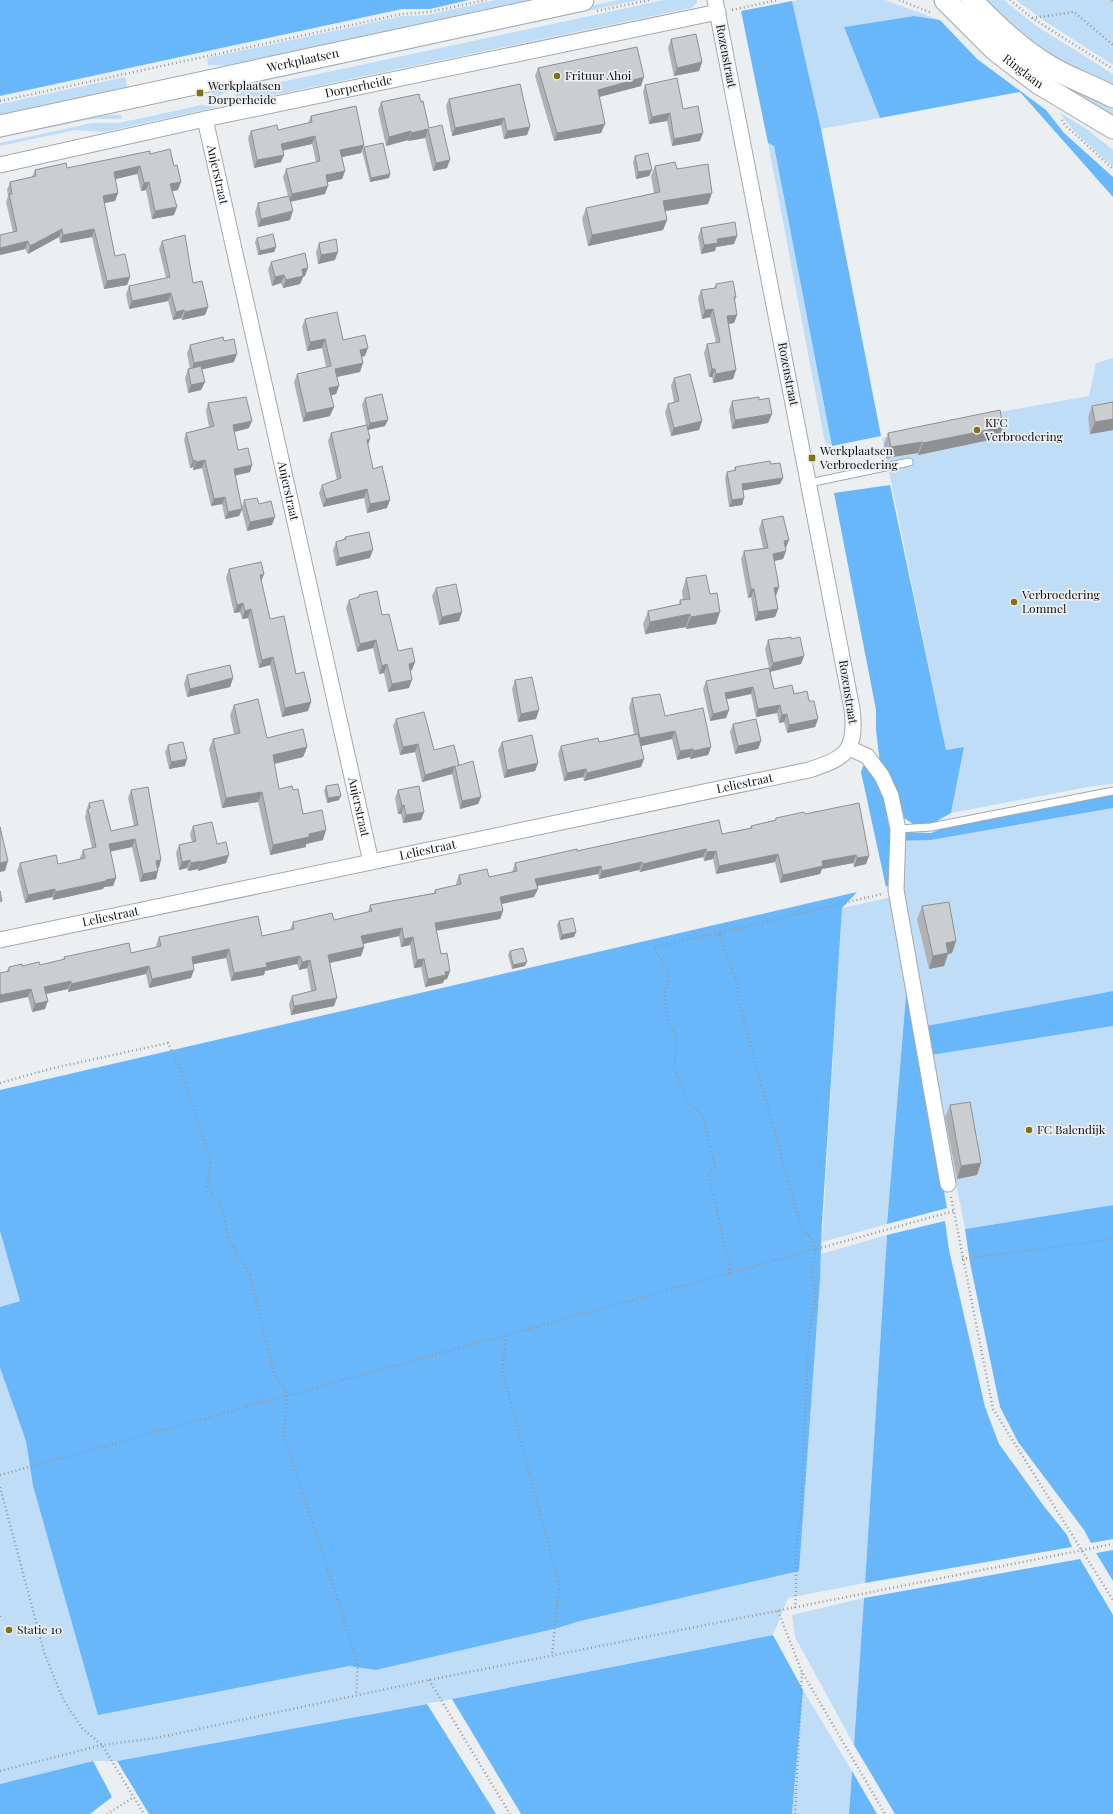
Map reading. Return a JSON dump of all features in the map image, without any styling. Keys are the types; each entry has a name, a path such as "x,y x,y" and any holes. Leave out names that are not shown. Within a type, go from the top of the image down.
{"main road":[{"name":"Werkplaatsen","path":"0,126 583,0"},
{"name":"Ringlaan","path":"971,0 1003,32 1026,51 1052,68 1113,97"},
{"name":"Ringlaan","path":"940,7 1038,83 1113,128"}],"street":[{"name":"Dorperheide","path":"0,165 716,6"},
{"name":"Rozenstraat","path":"716,6 852,709 854,736 849,748"},
{"name":"Anjerstraat","path":"205,119 371,862"},
{"name":"Leliestraat","path":"0,940 809,770 835,761 849,748"},
{"path":"849,748 867,756 882,776 891,796 898,829 896,890 948,1184"}],"lane":[{"path":"809,482 908,462"},
{"path":"898,829 931,827 1113,791"}],"path":[{"path":"0,101 402,14 429,12 486,0"},
{"path":"716,6 778,0"},
{"path":"898,0 940,7"},
{"path":"1010,0 1032,18 1113,69"},
{"path":"1032,18 1074,12 1113,46"},
{"path":"1062,119 1066,125 1113,169"},
{"path":"729,1274 731,1261 725,1247 708,1174 715,1167 703,1117 687,1101 674,1066 677,1038 668,1021 664,995 670,976 654,947 719,933 896,890"},
{"path":"719,933 738,985 738,1000 802,1230 811,1237 816,1250 811,1270 816,1294 809,1333 800,1526 796,1538 797,1587 795,1608"},
{"path":"0,1083 49,1069 168,1043 180,1071 211,1160 207,1187 224,1211 228,1238 250,1275 275,1377 284,1387 287,1396 284,1436 358,1663 356,1695"},
{"path":"948,1184 993,1409 1113,1600"},
{"path":"0,1475 954,1211"},
{"path":"962,1258 1113,1239"},
{"path":"506,1336 502,1370 559,1584 552,1656"},
{"path":"0,1487 45,1655 62,1699 82,1728 102,1745 144,1814"},
{"path":"0,1771 102,1745 156,1738 429,1680 1113,1544"},
{"path":"778,1611 802,1672 885,1814"},
{"path":"795,1814 802,1672"},
{"path":"429,1680 510,1814"},
{"path":"107,1814 134,1797"}],"shaded area":[{"path":"0,0 469,0 430,9 402,9 0,96"},
{"path":"495,0 546,0 242,66 208,65 207,58 403,16 426,15"},
{"path":"618,0 639,0 241,86 213,98 211,88"},
{"path":"664,0 697,0 697,3 691,8 251,100 233,95 244,90"},
{"path":"885,0 940,20 914,16 844,27 880,118 821,129 792,1"},
{"path":"980,0 1004,0 1035,25 1113,74 1113,90 1065,69"},
{"path":"1016,0 1113,0 1113,65 1046,22"},
{"path":"792,1 821,129 881,436 832,446 774,146 768,143 741,11"},
{"path":"971,9 1067,85 1113,109 1113,119 1073,96"},
{"path":"914,16 940,20 977,59 1046,110 1064,133 1113,177 1113,197 1020,92 880,118 844,27"},
{"path":"125,77 128,90 0,118 0,104"},
{"path":"201,105 217,107 104,132 76,130 0,146 0,143 92,123 119,123"},
{"path":"1059,112 1088,130 1113,150 1113,167 1073,130"},
{"path":"91,114 122,115 121,119 91,119 0,138 0,134"},
{"path":"768,143 774,146 832,446 825,443"},
{"name":"Verbroedering Lommel","path":"1113,358 1113,784 1093,786 951,813 964,747 946,750 882,438 1010,410 1089,396 1096,363"},
{"path":"890,485 946,750 964,747 951,813 932,824 916,826 901,816 880,764 876,730 876,710 834,493"},
{"path":"863,766 867,766 887,796 893,833 892,883 886,887 861,772"},
{"path":"1113,795 1113,808 931,840 899,841 902,832 931,833 964,820"},
{"path":"1113,808 1113,991 926,1026 900,887 899,841 931,840"},
{"path":"857,892 842,908 822,1223 820,1279 799,1571 580,1621 558,1628 376,1670 349,1666 98,1715 33,1486 26,1441 0,1368 0,1307 20,1301 0,1231 0,1090"},
{"path":"892,897 907,983 887,1224 822,1242 842,908"},
{"path":"907,983 947,1208 887,1224"},
{"path":"1113,991 1113,1026 931,1055 926,1026"},
{"name":"FC Balendijk","path":"1113,1026 1113,1205 965,1229 931,1055"},
{"path":"1113,1205 1113,1539 1091,1543 1084,1530 1018,1442 1000,1407 970,1263 965,1229"},
{"path":"945,1221 949,1250 985,1407 999,1444 1043,1505 1067,1535 1072,1547 865,1583 887,1235"},
{"path":"0,1231 20,1301 0,1307"},
{"path":"887,1235 865,1583 788,1598 773,1635 452,1699 117,1761 93,1761 0,1784 0,1368 26,1441 33,1486 98,1714 349,1665 376,1670 558,1628 580,1621 820,1279 821,1254"},
{"path":"1113,1550 1113,1581 1096,1553"},
{"path":"1080,1559 1113,1615 1113,1814 895,1814 854,1745 864,1598"},
{"path":"864,1598 854,1745 795,1637 792,1615"},
{"path":"773,1635 803,1690 792,1814 521,1814 452,1699"},
{"path":"803,1690 852,1771 849,1814 792,1814"},
{"path":"427,1704 496,1814 149,1814 117,1761"},
{"path":"93,1761 112,1797 90,1814 0,1814 0,1784"},
{"path":"852,1771 877,1814 849,1814"}],"building":[{"path":"696,34 702,62 677,68 671,39"},
{"path":"637,47 644,77 598,90 605,124 557,133 538,68"},
{"path":"677,78 683,109 698,106 703,133 674,139 670,113 652,117 645,85"},
{"path":"520,84 530,127 507,131 504,118 455,128 449,99"},
{"path":"419,94 421,102 423,101 429,128 442,125 450,160 436,163 428,129 411,133 411,131 389,137 381,102"},
{"path":"356,106 364,145 340,150 345,171 326,175 328,186 292,194 286,169 320,161 315,136 281,144 284,155 257,160 251,131 277,125 278,130 312,122 311,116"},
{"path":"383,143 390,174 371,178 364,147"},
{"path":"170,149 174,166 177,165 181,182 170,184 177,207 155,211 149,182 144,183 140,166 114,172 118,193 103,196 115,256 125,254 130,277 107,281 94,229 63,235 62,229 30,246 28,241 0,248 0,235 17,231 9,194 12,194 10,182 36,176 35,170 66,163 67,168 150,151 150,154"},
{"path":"648,153 652,170 638,172 635,156"},
{"path":"675,162 677,169 708,164 712,193 663,201 667,220 592,235 586,208 660,192 655,166"},
{"path":"289,196 293,211 261,219 258,203"},
{"path":"735,222 737,236 717,239 718,243 704,245 701,228"},
{"path":"273,234 276,247 260,251 257,238"},
{"path":"185,235 193,283 202,281 208,307 185,312 184,310 176,312 171,293 132,301 129,286 170,277 162,241"},
{"path":"336,239 338,252 321,255 319,243"},
{"path":"305,253 308,268 302,269 303,276 286,280 284,275 275,277 271,262"},
{"path":"733,281 737,315 727,316 736,370 716,374 715,369 712,369 707,344 720,342 713,309 705,310 701,290 716,288 716,284"},
{"path":"337,312 343,340 365,335 368,348 360,350 363,363 335,369 339,386 329,388 334,407 306,413 297,374 331,366 325,339 310,342 305,319"},
{"path":"223,337 224,341 234,339 237,354 194,363 190,345"},
{"path":"201,366 205,382 191,385 188,369"},
{"path":"690,374 702,421 674,428 668,404 679,401 674,378"},
{"path":"382,394 388,420 370,423 365,398"},
{"path":"246,397 252,421 233,425 238,450 248,448 252,465 234,469 242,509 228,512 225,497 214,499 205,460 196,462 195,460 193,461 186,433 214,426 208,403"},
{"path":"759,397 759,400 769,398 772,414 735,420 732,401"},
{"path":"1113,402 1113,419 1095,422 1092,406"},
{"path":"1000,410 1003,427 923,443 891,447 888,433"},
{"path":"367,425 370,439 367,440 373,469 382,466 390,500 370,504 367,489 326,499 322,485 341,478 331,433"},
{"path":"770,461 771,464 780,463 783,478 742,484 744,498 732,500 727,472 736,470 735,467"},
{"path":"257,498 259,504 271,501 275,517 250,522 244,500"},
{"path":"783,516 789,540 784,541 786,551 773,554 779,587 774,588 778,609 758,612 754,589 751,589 744,551 768,548 762,520"},
{"path":"369,532 373,550 339,558 336,542 346,539 345,537"},
{"path":"261,562 264,574 260,575 270,619 284,616 296,674 304,672 311,702 285,708 273,657 262,660 251,609 245,611 243,603 237,605 229,569"},
{"path":"706,575 710,594 717,593 720,612 691,617 690,614 650,622 648,611 681,604 680,600 690,599 686,578"},
{"path":"456,584 462,612 442,617 436,588"},
{"path":"377,591 382,615 389,614 398,651 412,648 415,662 409,664 412,680 392,684 387,664 382,666 376,640 360,644 349,600 359,597 359,595"},
{"path":"791,637 791,639 800,637 804,656 773,663 768,640"},
{"path":"230,665 233,678 190,689 187,675"},
{"path":"769,668 774,689 792,685 794,694 807,691 809,701 814,701 818,719 789,725 787,714 782,715 780,705 758,709 753,687 725,693 729,710 713,714 706,681"},
{"path":"532,677 539,710 521,714 515,680"},
{"path":"660,694 665,716 703,708 711,747 693,751 693,749 680,751 675,731 640,738 632,698"},
{"path":"258,699 267,738 303,729 307,747 273,755 279,789 292,786 293,790 298,789 303,814 322,810 326,830 309,834 309,837 273,845 262,792 226,798 213,739 240,733 234,705"},
{"path":"424,712 434,750 454,745 459,765 457,766 473,761 481,797 462,801 455,766 425,775 418,744 403,747 396,719"},
{"path":"756,719 761,741 738,746 733,724"},
{"path":"638,734 644,759 587,773 586,769 567,773 561,746 598,738 599,742"},
{"path":"532,735 538,763 507,770 502,742"},
{"path":"183,742 187,759 171,762 168,745"},
{"path":"338,784 341,796 328,798 326,786"},
{"path":"419,786 424,812 406,815 398,790"},
{"path":"148,787 161,860 156,861 158,871 143,874 135,839 109,844 116,878 55,892 55,889 28,895 20,863 56,855 58,864 85,858 83,850 96,847 88,809 90,808 89,803 103,800 111,831 138,825 131,790"},
{"path":"859,803 869,856 857,858 856,855 822,861 823,866 783,875 778,854 719,866 716,851 707,852 706,849 643,864 642,862 602,871 601,866 535,879 538,889 500,897 503,911 435,923 441,954 447,953 450,971 445,972 446,975 428,979 424,959 417,960 413,937 404,939 402,928 361,936 364,947 328,955 337,998 294,1006 292,996 316,990 310,960 302,962 300,956 266,963 267,967 234,973 229,949 192,957 194,970 152,979 149,966 71,984 71,981 44,987 48,1001 35,1004 31,989 0,995 0,973 9,971 9,967 22,964 22,966 39,962 40,965 65,959 64,957 129,943 131,953 161,946 159,937 258,916 262,936 294,929 293,922 332,913 334,920 372,911 370,905 436,893 435,890 461,884 459,875 487,869 489,877 517,871 515,863 719,820 722,834 752,828 751,826 776,820 776,818 804,812 805,814"},
{"path":"212,822 217,844 226,842 229,855 201,862 191,863 190,860 182,862 179,845 196,841 193,826"},
{"path":"0,827 8,861 0,863"},
{"path":"0,891 2,901 0,902"},
{"path":"949,902 956,941 946,943 948,953 933,956 922,906"},
{"path":"573,918 576,932 562,935 559,921"},
{"path":"523,948 527,962 513,965 510,951"},
{"path":"970,1102 981,1163 961,1166 950,1105"}],"place":[{"name":"Frituur Ahoi","path":"557,76"},
{"name":"Werkplaatsen Dorperheide","path":"200,93"},
{"name":"KFC Verbroedering","path":"977,430"},
{"name":"Werkplaatsen Verbroedering","path":"812,458"},
{"name":"Verbroedering Lommel","path":"1014,602"},
{"name":"FC Balendijk","path":"1029,1130"},
{"name":"Statie 10","path":"9,1630"}]}
